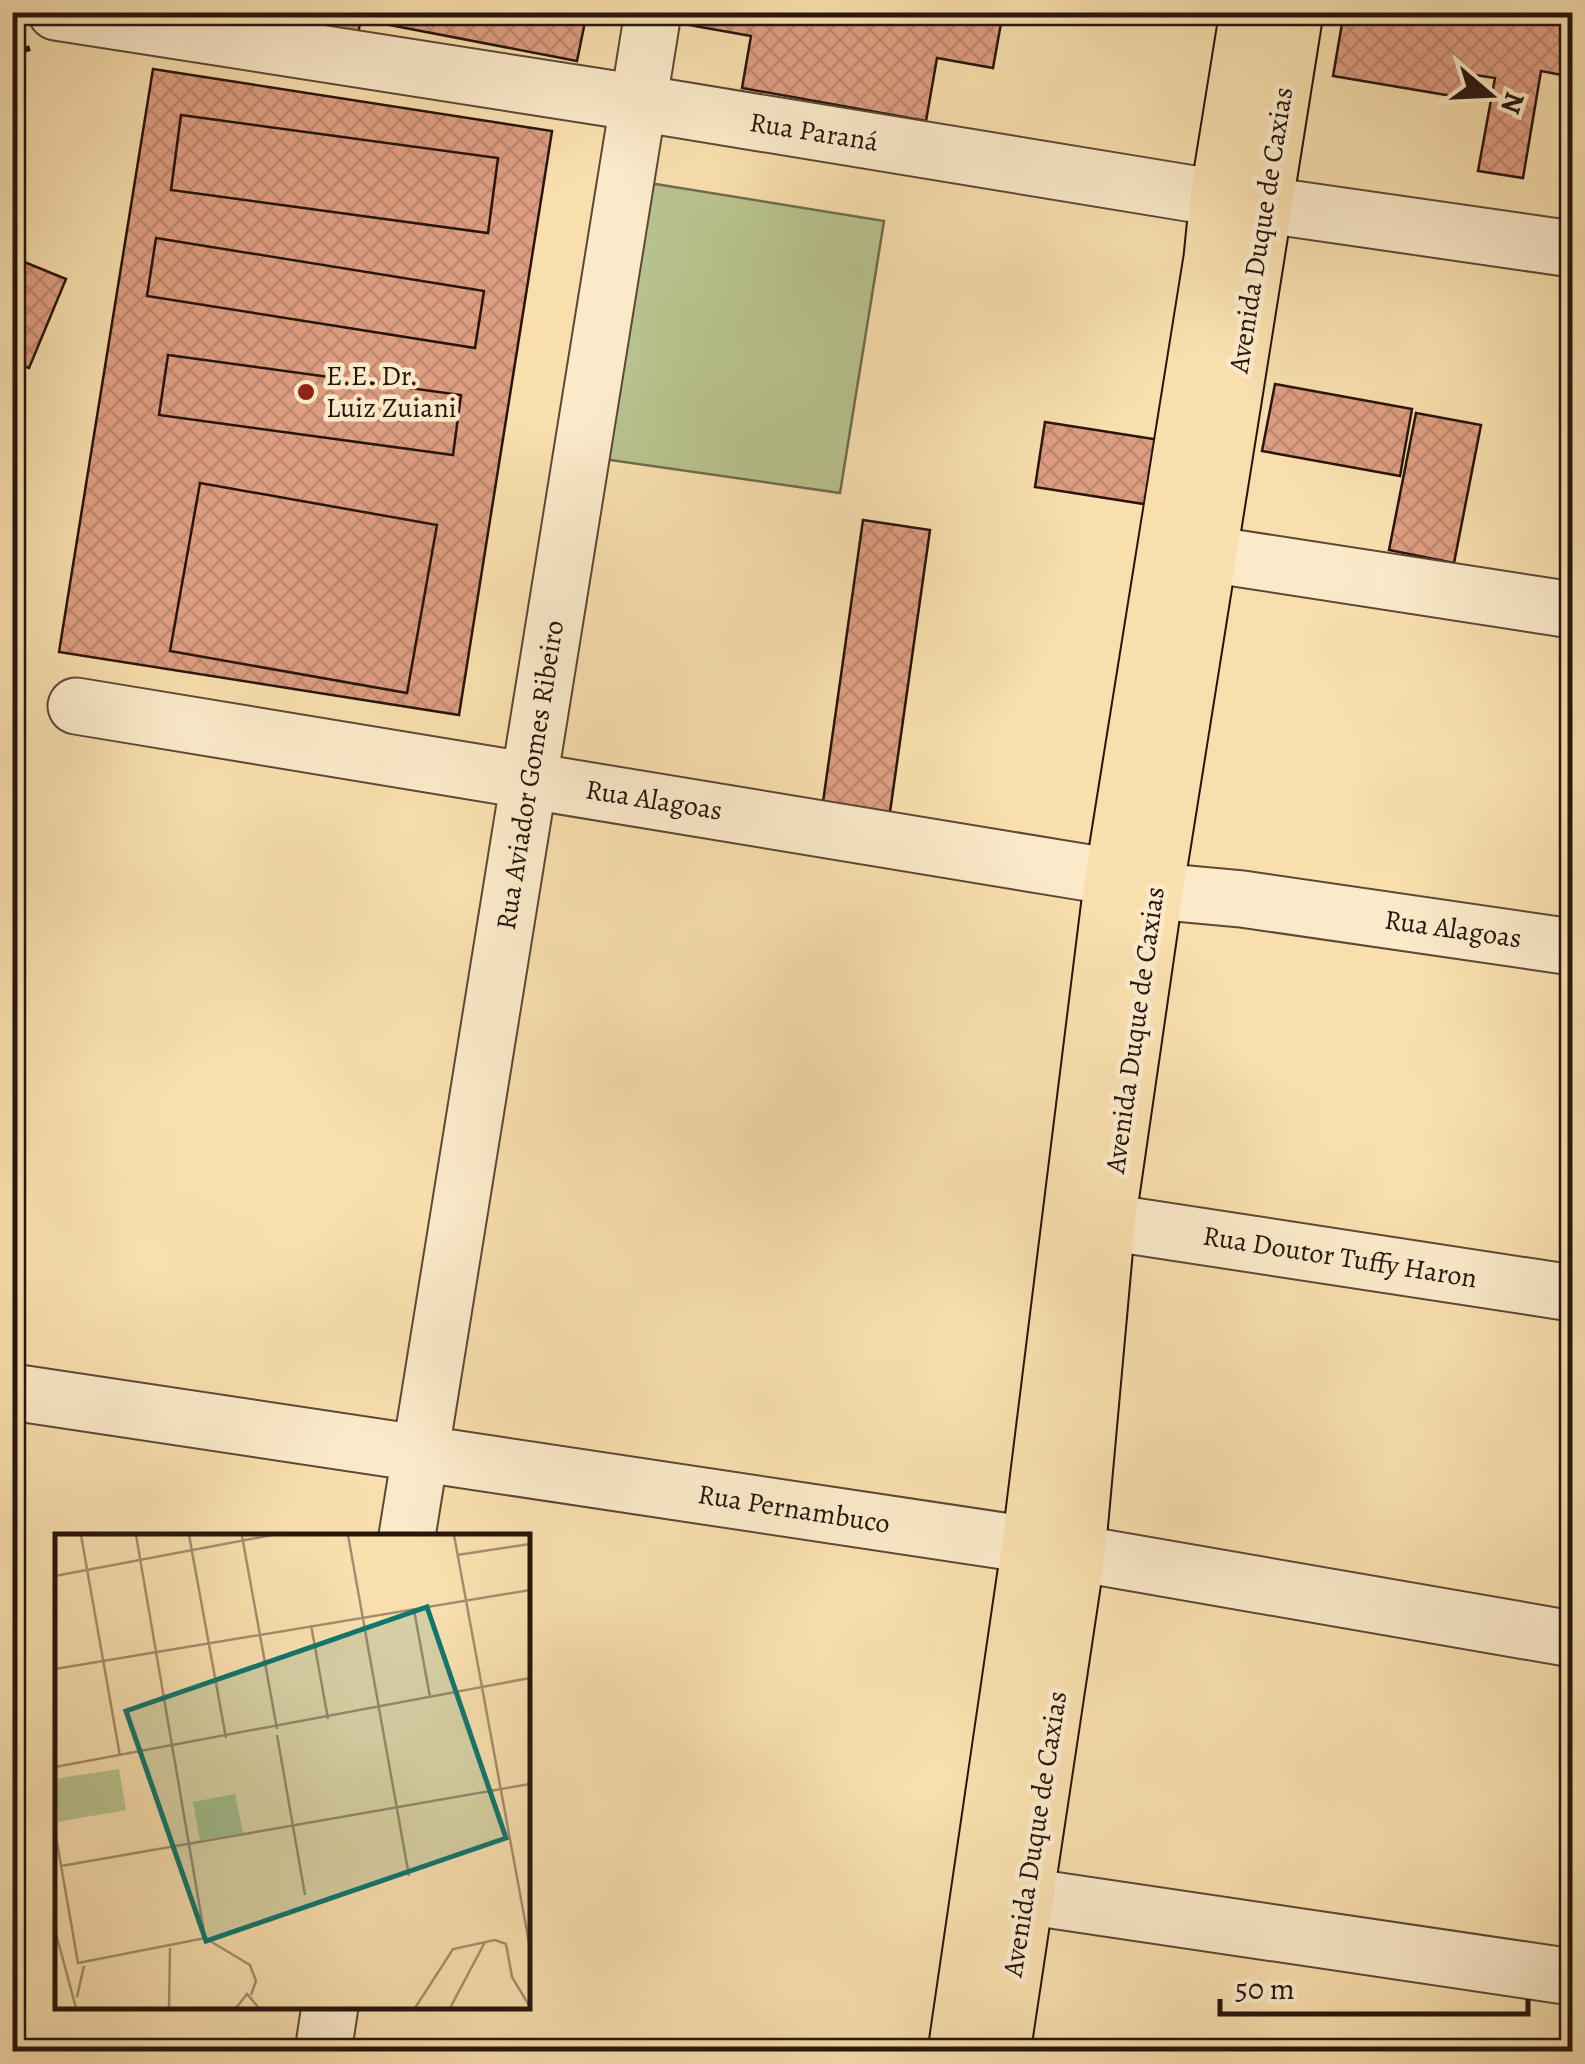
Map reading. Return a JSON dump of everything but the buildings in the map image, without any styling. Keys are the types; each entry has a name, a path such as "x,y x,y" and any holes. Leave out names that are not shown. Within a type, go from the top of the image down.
{"main road":[{"name":"Avenida Duque de Caxias","path":"956,2052 1054,1549 1107,1222 1134,884 1210,554 1241,202 1248,12"},
{"name":"Avenida Duque de Caxias","path":"1002,2052 1026,1896 1054,1549 1212,258 1241,202 1296,12"}],"street":[{"path":"12,21 20,12"},
{"name":"Rua Paraná","path":"56,12 1241,202 1572,249"},
{"name":"Rua Aviador Gomes Ribeiro","path":"406,1534 653,12"},
{"path":"1210,554 1572,610"},
{"name":"Rua Alagoas","path":"76,706 1134,884 1572,947"},
{"name":"Rua Doutor Tuffy Haron","path":"1107,1222 1572,1293"},
{"name":"Rua Pernambuco","path":"12,1392 1054,1549 1572,1639"},
{"path":"1026,1896 1572,1977"},
{"path":"323,2052 330,2009"}],"green space":[{"path":"637,181 884,221 840,493 589,457"}],"place":[{"name":"E.E. Dr. Luiz Zuiani","path":"306,392"}]}
